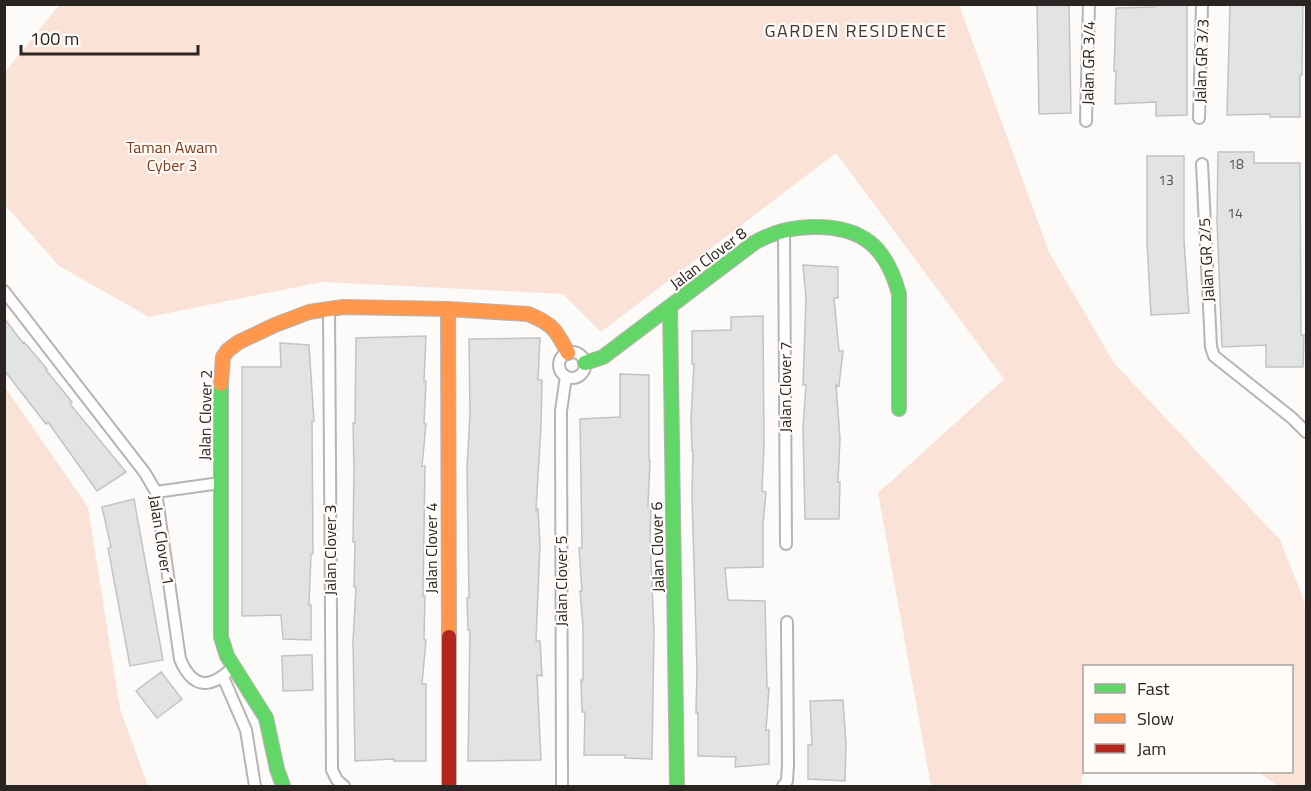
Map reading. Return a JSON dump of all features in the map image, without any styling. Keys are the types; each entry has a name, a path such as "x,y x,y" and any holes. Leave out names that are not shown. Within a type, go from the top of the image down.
{"street":[{"name":"Jalan GR 3/4","path":"1086,121 1089,4"},
{"name":"Jalan GR 3/3","path":"1199,118 1202,4"},
{"name":"Jalan GR 2/5","path":"1202,165 1210,347 1214,356 1268,398 1306,432"},
{"name":"Jalan Clover 8","path":"585,363 603,357 767,235 784,230 836,227 854,231 867,240 891,269 899,294 899,409"},
{"name":"Jalan Clover 7","path":"784,230 786,544"},
{"name":"Jalan Clover 1","path":"4,291 145,473 156,492 180,659 187,675 200,682 214,682 228,672"},
{"name":"Jalan Clover 2","path":"283,786 266,718 228,672 227,656 220,637 220,401 223,357 239,342 275,325 309,312 343,307 448,309 528,314 556,330 568,352"},
{"name":"Jalan Clover 6","path":"670,307 677,786"},
{"name":"Jalan Clover 3","path":"328,309 332,770 337,780 344,786"},
{"name":"Jalan Clover 4","path":"448,309 449,786"},
{"path":"568,352 579,354 585,363 581,374 574,377 566,376 559,366 562,358 568,352"},
{"name":"Jalan Clover 5","path":"562,786 561,411 566,376"},
{"path":"156,492 220,483"},
{"path":"783,786 787,782 788,764 788,622"},
{"path":"228,672 246,730 255,786"}],"green space":[{"name":"Taman Awam Cyber 3","path":"59,5 959,5 1049,252 1114,363 1280,540 1306,605 1306,786 1278,786 1259,773 1293,773 1293,665 1083,665 1083,773 1081,786 931,786 878,493 1004,379 836,153 601,332 563,294 322,282 149,317 59,266 5,205 5,72"},
{"path":"4,386 88,507 120,709 148,786 5,786"}],"building":[{"path":"1037,4 1069,4 1071,113 1039,114"},
{"path":"1155,4 1187,4 1187,115 1156,116 1156,102 1115,104 1116,8 1155,7"},
{"path":"1230,4 1303,4 1300,117 1270,117 1270,114 1227,115"},
{"path":"1218,152 1254,152 1254,163 1300,163 1303,367 1266,367 1266,345 1222,347 1217,221"},
{"path":"1147,156 1184,156 1184,240 1189,313 1151,315 1147,243"},
{"path":"803,265 838,267 838,298 834,298 839,351 843,351 839,386 836,385 840,439 839,519 805,519 803,428 806,385 803,385 806,298"},
{"path":"763,316 762,491 766,492 763,567 725,568 728,600 765,601 767,688 769,688 766,730 769,730 769,764 735,767 736,757 698,756 692,495 691,418 694,364 692,364 692,331 731,330 731,317"},
{"path":"4,318 47,369 72,402 70,404 126,472 97,491 48,422 46,424 4,370"},
{"path":"426,336 424,424 426,424 422,466 425,466 423,596 425,596 424,640 426,640 422,684 426,684 426,761 394,761 394,759 355,761 353,641 356,587 354,587 355,542 353,542 353,423 355,423 356,338"},
{"path":"540,338 538,380 542,380 541,425 536,510 538,509 540,545 536,641 540,641 542,676 537,675 541,760 468,761 469,339"},
{"path":"280,343 309,345 314,421 312,421 313,554 311,554 309,605 311,605 311,640 283,639 281,615 242,616 242,367 281,367"},
{"path":"620,374 649,375 648,506 651,506 654,630 652,759 625,758 625,755 584,755 585,712 582,712 581,680 583,680 583,627 579,548 582,548 580,419 620,417"},
{"path":"134,499 163,660 130,666 108,548 111,547 102,507"},
{"path":"312,655 313,690 283,691 282,656"},
{"path":"161,672 182,699 157,718 136,691"},
{"path":"843,700 846,743 845,781 808,779 808,745 812,745 810,701"}],"traffic: fast":[{"path":"585,363 603,357 754,243 775,233 789,230 812,227 845,230 858,235 879,251 894,277 899,294 899,409"},
{"path":"670,307 677,786"},
{"path":"221,384 221,637 227,656 266,718 283,786"}],"traffic: slow":[{"path":"221,384 223,357 239,342 309,312 343,307 448,309 528,314 553,329 568,353"},
{"path":"448,309 449,637"}],"traffic: jam":[{"path":"449,637 449,786"}],"district":[{"name":"GARDEN RESIDENCE","path":"856,31"}]}
